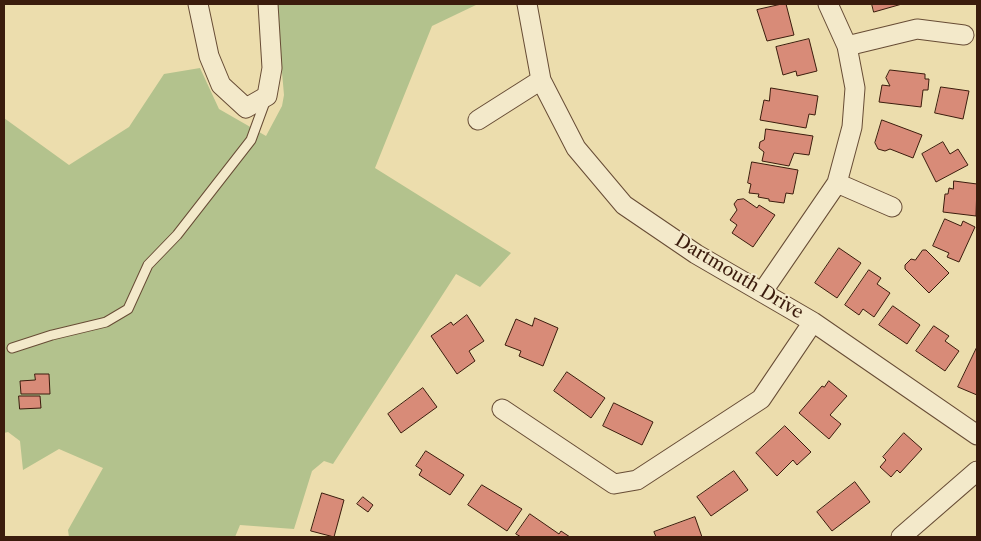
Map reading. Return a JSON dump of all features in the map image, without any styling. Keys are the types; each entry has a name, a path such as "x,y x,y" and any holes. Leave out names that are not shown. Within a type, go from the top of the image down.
{"street":[{"path":"198,4 209,56 221,84 246,108 267,96 272,68 268,4"},
{"name":"Dartmouth Drive","path":"527,4 541,80 576,148 624,205 696,254 763,291 813,322 977,435"},
{"path":"763,291 837,183 853,117 855,88 847,46 828,4"},
{"path":"847,46 917,30 964,36"},
{"path":"478,120 541,80"},
{"path":"837,183 892,207"},
{"path":"502,409 614,484 638,480 761,399 813,322"},
{"path":"901,537 977,471"}],"lane":[{"path":"12,348 52,335 106,322 128,309 148,265 177,235 252,140 267,96"}],"green space":[{"path":"276,4 478,4 432,26 375,168 511,253 480,287 456,274 333,464 324,461 312,471 294,529 240,525 235,537 69,537 68,530 103,468 59,449 23,470 20,441 8,432 4,433 4,118 69,165 129,127 164,74 200,68 219,109 266,136 282,106 284,95"}],"building":[{"path":"786,4 794,35 767,41 757,10"},
{"path":"872,4 902,4 874,12"},
{"path":"809,39 817,71 797,76 796,71 783,75 776,47"},
{"path":"890,70 925,74 925,79 929,79 928,90 923,90 921,107 879,102 882,85 890,86 886,78"},
{"path":"941,87 969,91 963,119 935,113"},
{"path":"771,88 818,96 815,115 809,114 806,128 760,120 764,100 769,101"},
{"path":"882,120 922,135 913,158 890,149 885,151 878,149 875,143"},
{"path":"766,129 813,136 809,155 794,153 789,166 762,161 764,152 759,148 760,142 764,140"},
{"path":"943,142 950,154 958,149 968,165 936,182 922,154"},
{"path":"752,162 798,170 793,194 786,193 784,203 769,201 769,199 758,197 759,194 749,193 751,184 748,183"},
{"path":"954,181 977,184 976,216 943,212 945,194 948,194 949,188 953,189"},
{"path":"744,199 757,208 759,205 775,215 753,247 732,233 737,225 730,220 737,210 734,204 737,200"},
{"path":"945,219 961,226 963,221 975,227 959,262 947,257 949,253 933,246"},
{"path":"839,248 861,263 837,298 815,283"},
{"path":"923,250 926,250 949,273 929,293 905,269 905,265 911,259 915,260"},
{"path":"869,270 881,278 877,284 890,293 874,317 863,309 859,315 845,305"},
{"path":"893,306 920,325 907,344 879,325"},
{"path":"467,315 484,341 469,351 475,361 457,374 431,336 451,322 453,325"},
{"path":"535,318 558,328 543,366 519,356 521,351 505,345 516,319 532,326"},
{"path":"934,326 949,336 945,341 959,351 945,371 916,351"},
{"path":"977,347 977,395 958,387"},
{"path":"567,372 605,398 591,418 554,391"},
{"path":"35,374 49,374 50,394 21,394 20,381 35,380"},
{"path":"829,381 847,396 830,415 841,424 829,439 799,413 822,386 824,387"},
{"path":"423,388 437,407 401,433 388,414"},
{"path":"19,396 40,396 41,408 20,409"},
{"path":"614,403 653,422 642,445 603,426"},
{"path":"785,426 811,452 797,465 793,460 777,476 756,453"},
{"path":"904,433 922,449 900,473 897,470 891,477 880,467 886,460 883,457"},
{"path":"426,451 464,475 450,495 419,475 422,470 416,466"},
{"path":"734,471 748,490 711,516 697,497"},
{"path":"855,482 870,502 832,531 817,512"},
{"path":"482,485 522,509 507,531 468,505"},
{"path":"322,493 344,500 334,537 311,531"},
{"path":"363,497 373,505 368,512 357,504"},
{"path":"530,514 559,534 561,531 570,537 521,537 516,534"},
{"path":"695,517 702,537 656,537 654,532"}]}
